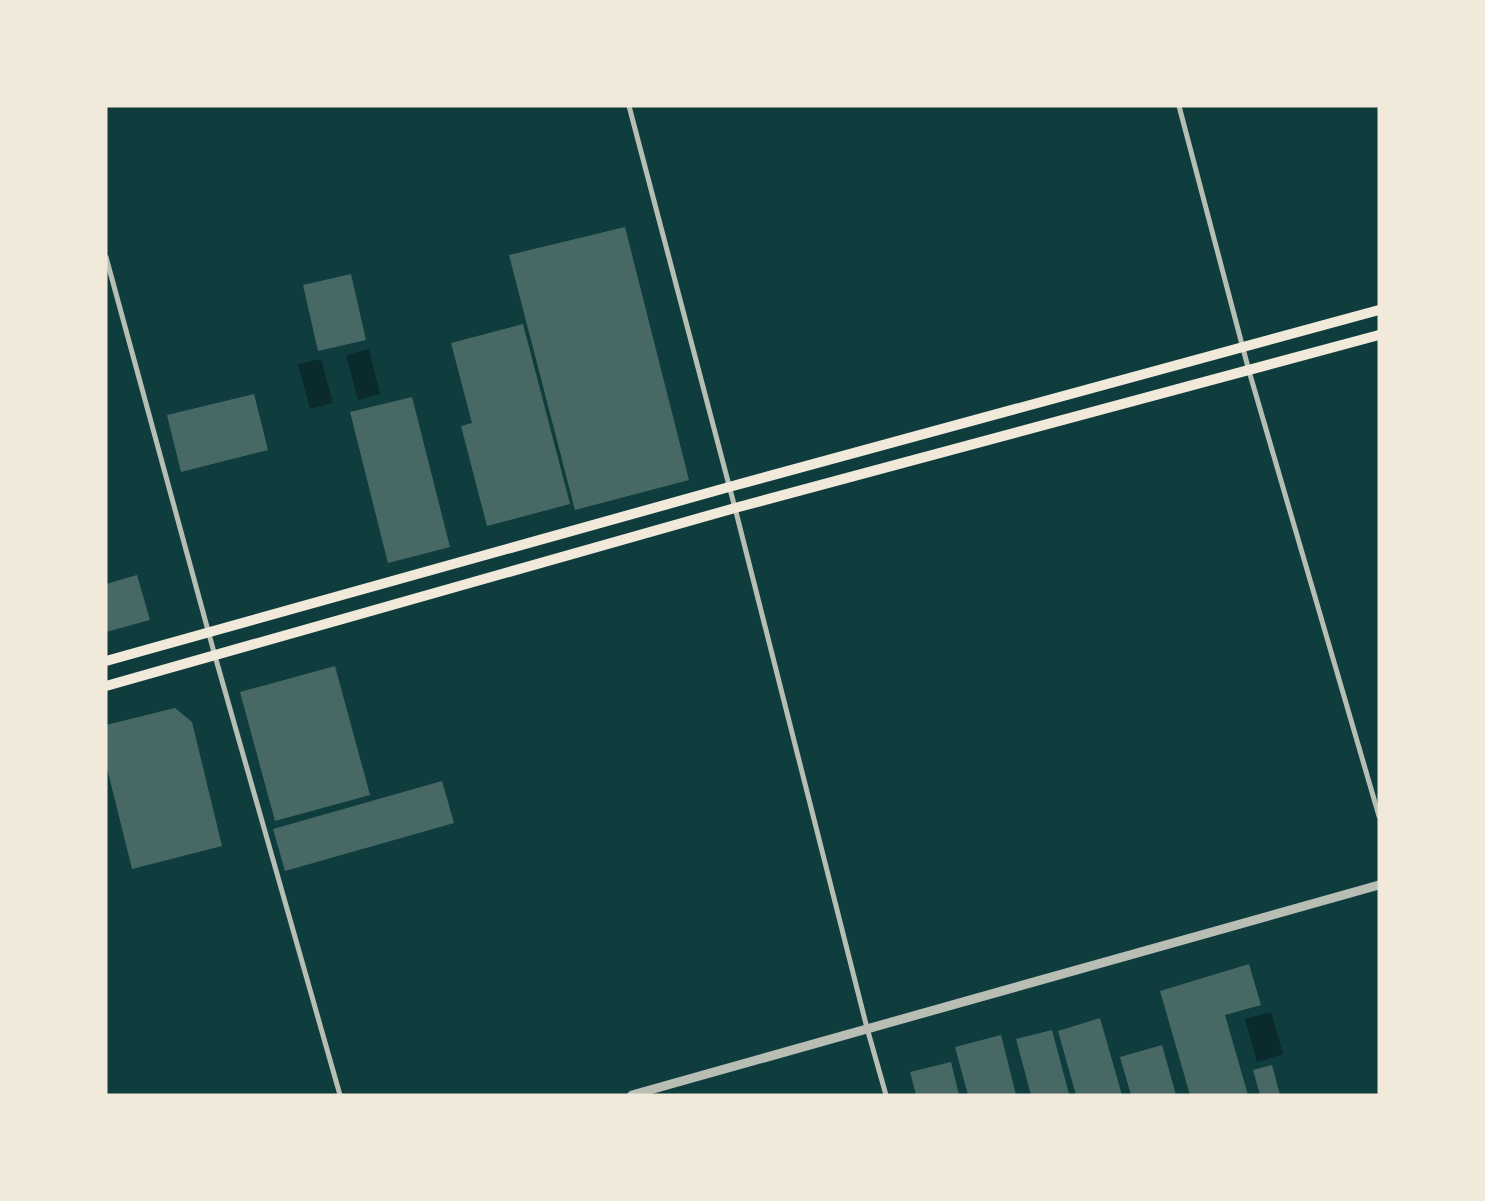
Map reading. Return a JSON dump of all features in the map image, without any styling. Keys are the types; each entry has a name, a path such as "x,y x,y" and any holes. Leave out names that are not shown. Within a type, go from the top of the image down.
{"main road":[{"path":"106,662 728,487 1379,310"},
{"path":"106,686 735,508 1379,335"}],"street":[{"path":"629,106 735,508 867,1028 886,1095"},
{"path":"1179,106 1249,371 1379,816"},
{"path":"106,257 215,656 340,1095"},
{"path":"632,1095 1379,886"}],"water":[{"path":"369,349 380,394 358,400 346,355"},
{"path":"321,359 333,403 310,409 298,364"},
{"path":"1271,1012 1283,1054 1257,1062 1245,1019"}],"building":[{"path":"625,227 689,480 575,510 509,255"},
{"path":"351,274 366,340 318,351 303,285"},
{"path":"523,324 570,504 487,526 461,426 472,423 451,343"},
{"path":"254,394 268,450 181,472 167,415"},
{"path":"412,397 450,547 388,563 350,412"},
{"path":"137,575 150,620 106,632 106,584"},
{"path":"335,666 370,795 275,821 240,692"},
{"path":"175,708 192,722 222,846 132,869 106,764 106,725"},
{"path":"442,781 454,823 285,871 273,829"},
{"path":"1249,964 1261,1005 1225,1015 1248,1095 1190,1095 1160,991"},
{"path":"1100,1018 1122,1095 1076,1095 1058,1031"},
{"path":"1052,1030 1069,1094 1031,1095 1016,1039"},
{"path":"1001,1035 1016,1095 968,1095 955,1047"},
{"path":"1162,1045 1176,1095 1131,1095 1120,1057"},
{"path":"951,1062 959,1095 916,1095 910,1072"},
{"path":"1272,1065 1280,1095 1260,1095 1253,1070"}]}
